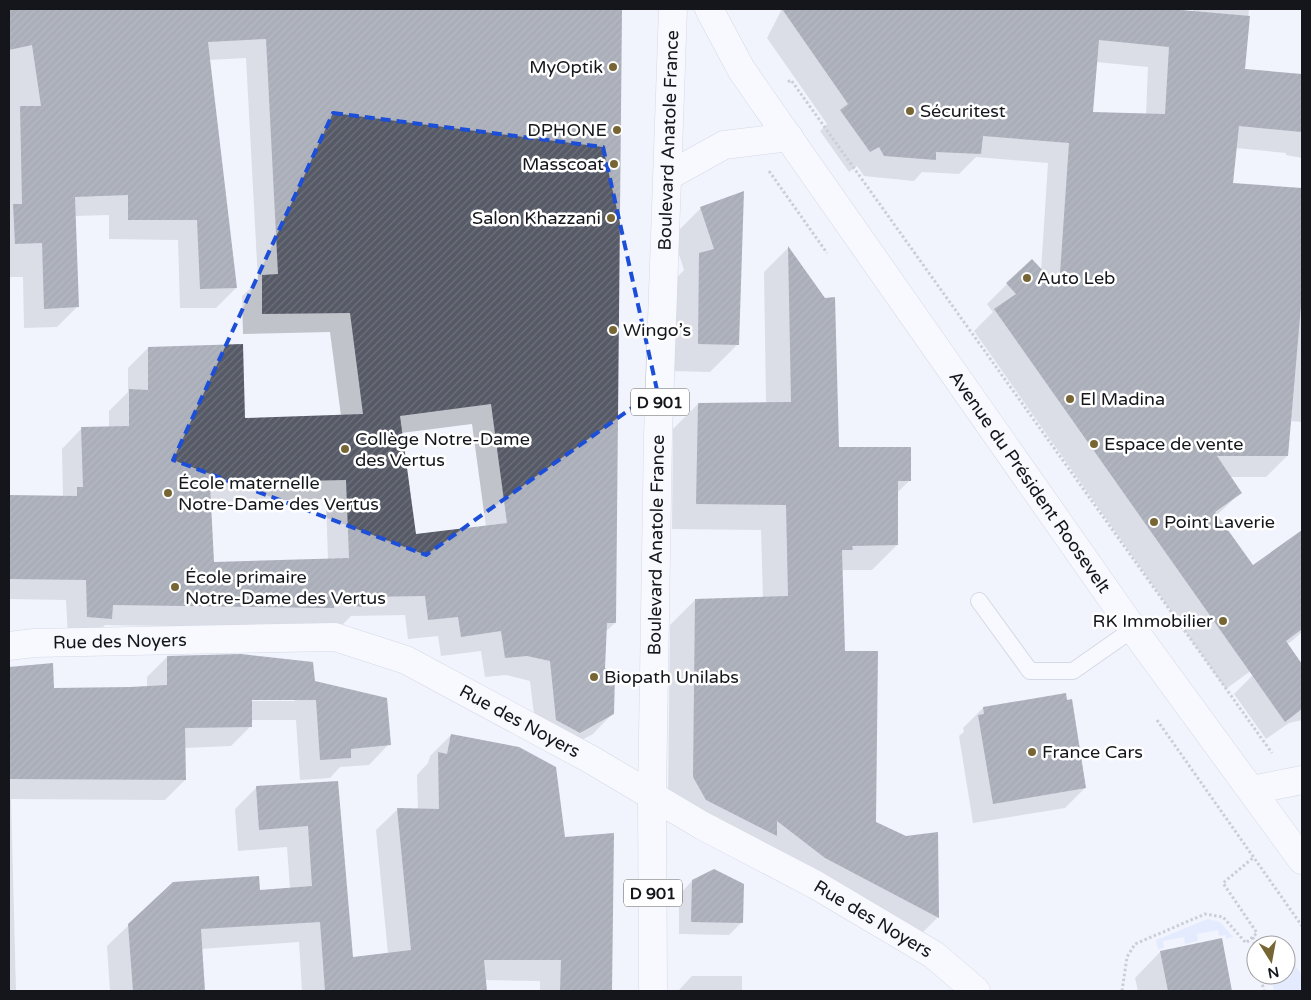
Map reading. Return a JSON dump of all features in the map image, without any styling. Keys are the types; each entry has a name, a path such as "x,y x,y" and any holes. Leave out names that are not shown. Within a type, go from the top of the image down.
{"main road":[{"name":"Boulevard Anatole France","path":"653,991 652,795 658,435 673,9"},
{"name":"Avenue du Président Roosevelt","path":"709,9 741,69 763,101 1133,629 1302,860"},
{"path":"668,176 724,144 789,137"},
{"name":"Rue des Noyers","path":"9,646 34,643 336,637 406,660 652,795 703,826 816,885 934,955 976,991"},
{"path":"1252,790 1298,781"}],"lane":[{"path":"980,601 1030,671 1073,671 1133,629"}],"path":[{"path":"763,101 792,80 1298,781"},
{"path":"1254,857 1223,883 1257,933 1255,935"},
{"path":"1122,991 1127,957 1135,944 1205,914 1223,917 1246,943"}],"highlighted area":[{"path":"333,113 603,147 657,390 426,555 173,460"}],"shaded area":[{"path":"1208,919 1220,922 1233,937 1226,939 1226,935 1219,936 1218,930 1197,934 1198,941 1185,944 1184,937 1163,941 1164,948 1158,949 1156,940"},
{"path":"1296,966 1302,975 1302,991 1274,991 1273,985 1296,985"}],"building":[{"path":"9,9 622,9 616,623 607,623 605,668 615,673 614,714 580,733 556,720 550,661 527,656 505,658 501,631 461,637 458,617 428,620 425,596 362,597 362,607 334,603 334,608 113,605 112,619 87,617 86,580 9,579 9,495 77,496 77,487 83,487 81,427 129,426 129,389 148,390 148,347 243,344 245,418 363,414 350,313 262,314 262,275 278,274 266,39 208,42 237,288 200,289 197,220 128,220 128,195 75,197 79,307 44,309 42,243 15,244 13,204 22,204 20,106 41,106 32,45 9,50","holes":["491,404 507,523 416,534 400,416","346,480 349,558 214,562 210,483"]},
{"path":"782,9 1170,9 1250,16 1245,69 1302,74 1302,132 1239,126 1233,183 1302,188 1302,294 1288,456 1217,456 1242,493 1215,512 1253,565 1302,530 1302,629 1286,641 1302,664 1302,709 1285,722 994,309 1016,294 1006,283 1032,259 1059,288 1069,143 983,136 981,154 936,152 936,160 884,156 879,147 870,152 840,110 848,104","holes":["1099,40 1169,47 1165,114 1093,112"]},
{"path":"744,191 739,345 698,344 699,253 714,249 700,207"},
{"path":"788,246 825,298 835,297 839,447 911,447 911,481 898,481 898,545 852,546 853,550 842,550 845,651 878,651 876,822 906,836 938,832 939,918 825,858 777,821 777,836 706,800 693,777 695,599 788,596 786,505 696,504 698,403 791,402"},
{"path":"241,654 313,662 315,681 387,698 391,745 351,749 351,758 320,760 316,700 252,700 252,727 185,728 186,780 9,779 9,667 53,663 54,688 167,685 167,656"},
{"name":"France Cars","path":"1066,693 1067,700 1072,699 1086,788 993,804 978,715 984,714 983,707"},
{"path":"451,734 519,747 556,767 565,837 614,833 612,991 560,991 561,960 484,960 487,991 325,991 320,922 201,929 205,991 133,991 128,924 173,882 259,876 260,890 312,886 308,826 259,830 256,786 338,781 353,957 411,950 397,808 439,809 438,752 447,754"},
{"path":"714,869 744,884 743,923 691,922 692,880"},
{"path":"1222,938 1232,991 1168,991 1160,951"}],"place":[{"name":"MyOptik","path":"613,67"},
{"name":"Sécuritest","path":"910,111"},
{"name":"DPHONE","path":"617,130"},
{"name":"Masscoat","path":"614,164"},
{"name":"Salon Khazzani","path":"611,218"},
{"name":"Auto Leb","path":"1027,278"},
{"name":"Wingo’s","path":"613,330"},
{"name":"El Madina","path":"1070,399"},
{"name":"Espace de vente","path":"1094,444"},
{"name":"Collège Notre-Dame des Vertus","path":"345,449"},
{"name":"École maternelle Notre-Dame des Vertus","path":"168,493"},
{"name":"Point Laverie","path":"1154,522"},
{"name":"École primaire Notre-Dame des Vertus","path":"175,587"},
{"name":"RK Immobilier","path":"1223,621"},
{"name":"Biopath Unilabs","path":"594,677"},
{"name":"France Cars","path":"1032,752"}]}
